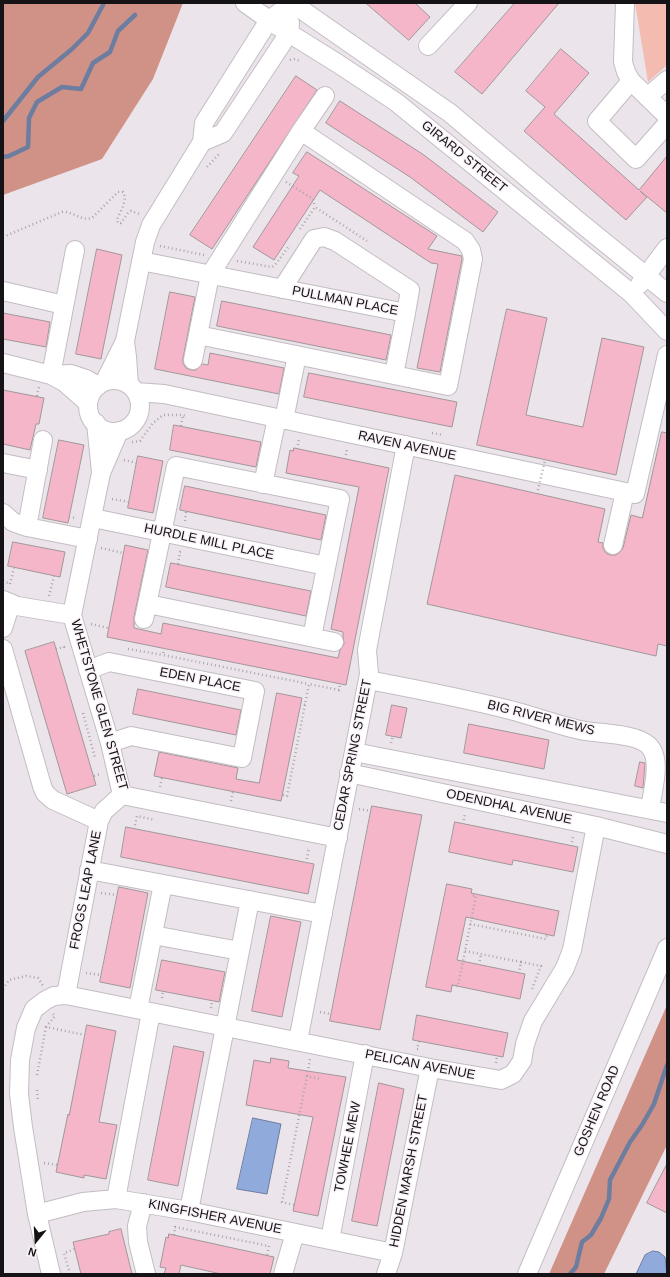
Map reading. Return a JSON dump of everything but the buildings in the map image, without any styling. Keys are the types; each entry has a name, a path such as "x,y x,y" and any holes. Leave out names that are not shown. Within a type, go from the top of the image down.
{"street":[{"name":"GIRARD STREET","path":"244,3 396,102 632,294 667,331"},
{"name":"GIRARD STREET","path":"292,3 450,113 577,220 647,275 667,293"},
{"path":"125,341 101,383 90,396 88,403 91,418 96,424 102,428 124,436 127,428 134,422 138,415 140,403 132,388 125,341 141,261 151,225 202,142 204,122 269,20 292,3"},
{"path":"202,142 223,133 289,33 292,3"},
{"path":"625,3 623,62 631,82 667,116"},
{"path":"428,46 460,6"},
{"path":"647,97 667,80"},
{"path":"631,82 597,121 636,159 667,124"},
{"path":"193,360 210,275 324,96"},
{"path":"198,335 448,386 473,259 471,250 465,241 301,131"},
{"name":"PULLMAN PLACE","path":"141,261 210,275 282,289 406,313 410,290 335,241 324,237 314,239 282,289"},
{"path":"632,294 667,248"},
{"path":"51,375 74,250"},
{"path":"3,292 64,305"},
{"path":"394,376 406,313"},
{"path":"263,484 297,355"},
{"path":"613,545 630,493 667,355"},
{"path":"3,363 51,375 64,382 88,403"},
{"path":"51,375 71,374 101,383 113,380 121,381 132,388"},
{"name":"RAVEN AVENUE","path":"132,388 630,493"},
{"name":"RAVEN AVENUE","path":"138,415 157,404 179,398"},
{"name":"WHETSTONE GLEN STREET","path":"96,424 101,473"},
{"name":"WHETSTONE GLEN STREET","path":"124,436 109,455 101,473 88,539 81,617 88,670 110,743 122,795 338,838"},
{"path":"27,527 43,440"},
{"name":"CEDAR SPRING STREET","path":"298,1041 368,680 367,650 406,445"},
{"path":"3,463 38,470"},
{"path":"312,637 340,499 176,466 146,612 312,637 334,642"},
{"path":"3,513 13,522 27,527 88,539"},
{"name":"HURDLE MILL PLACE","path":"93,518 326,566"},
{"path":"3,628 7,601 17,606 81,617"},
{"path":"3,649 45,793 53,800 99,821"},
{"name":"EDEN PLACE","path":"88,670 109,662 255,691 242,758 131,736 110,743"},
{"name":"BIG RIVER MEWS","path":"368,680 510,710 581,730 639,740 649,745 655,757 658,811"},
{"name":"ODENDHAL AVENUE","path":"354,752 658,811"},
{"name":"ODENDHAL AVENUE","path":"349,773 596,826 667,844"},
{"name":"FROGS LEAP LANE","path":"66,995 99,821 104,811 122,795"},
{"name":"PELICAN AVENUE","path":"66,995 430,1068 501,1080 513,1074 522,1061 525,1044 533,1021 565,968 572,950 596,826"},
{"path":"89,870 323,914"},
{"path":"116,1199 145,1010 153,935 163,884"},
{"path":"189,1211 250,900"},
{"path":"153,935 240,951"},
{"name":"GOSHEN ROAD","path":"527,1274 667,948"},
{"path":"51,1274 37,1214 23,1127 19,1094 20,1060 26,1028 34,1009 54,996 66,995"},
{"name":"TOWHEE MEW","path":"330,1240 365,1054"},
{"name":"HIDDEN MARSH STREET","path":"386,1274 393,1253 430,1068"},
{"name":"KINGFISHER AVENUE","path":"37,1214 83,1202 116,1199 189,1211 393,1253"},
{"path":"143,1203 137,1226 138,1242 146,1274"},
{"path":"283,1274 295,1233"}],"path":[{"path":"287,62 295,59 305,64"},
{"path":"204,171 223,149"},
{"path":"274,174 313,199 315,207 368,241"},
{"path":"3,237 62,212 67,211 86,220 92,218 118,192 123,192 125,195 125,200 117,220 118,223 121,223 131,211 139,214"},
{"path":"298,233 315,207"},
{"path":"163,240 160,246 272,267 275,266 293,239"},
{"path":"124,436 140,441 153,424 163,415 183,415"},
{"path":"109,455 137,463"},
{"path":"537,494 545,460"},
{"path":"112,493 111,499 129,502"},
{"path":"99,555 101,547 123,553"},
{"path":"3,581 10,584 14,568"},
{"path":"43,595 50,596 54,576"},
{"path":"81,617 91,624 108,628"},
{"path":"56,649 64,647 66,654"},
{"path":"164,648 163,655 339,690 340,684"},
{"path":"283,795 287,796 310,684"},
{"path":"300,704 305,705"},
{"path":"81,707 96,760"},
{"path":"94,776 100,775 98,768"},
{"path":"134,829 137,816 160,821"},
{"path":"301,848 309,849 306,863"},
{"path":"452,985 458,986 476,896 470,894"},
{"path":"470,924 546,940 547,934"},
{"path":"465,951 541,966 530,993"},
{"path":"479,965 481,954"},
{"path":"519,973 521,962"},
{"path":"3,989 9,980 26,976 38,978 42,986"},
{"path":"36,1082 46,1027 85,1035"},
{"path":"294,1205 282,1202 307,1076 320,1079"},
{"path":"36,1089 38,1104"},
{"path":"43,1163 57,1166"},
{"path":"174,1235 175,1227 269,1246 267,1256"},
{"path":"70,1274 64,1253 75,1249"}],"shaded area":[{"path":"3,3 183,3 153,79 102,159 3,195"},
{"path":"635,3 667,3 667,65 648,82"},
{"path":"667,1005 667,1145 604,1274 549,1274"}],"water":[{"path":"253,1118 281,1124 267,1194 237,1189"},
{"path":"653,1251 659,1252 665,1257 667,1274 636,1274 645,1255"}],"waterway":[{"path":"3,121 38,77 72,49 88,33 103,3"},
{"path":"3,157 9,156 28,147 29,118 37,102 62,87 81,89 93,63 110,52 118,31 135,15"},
{"path":"570,1274 576,1267 582,1242 591,1235 601,1218 609,1199 610,1180 630,1142 654,1104 667,1065"}]}
